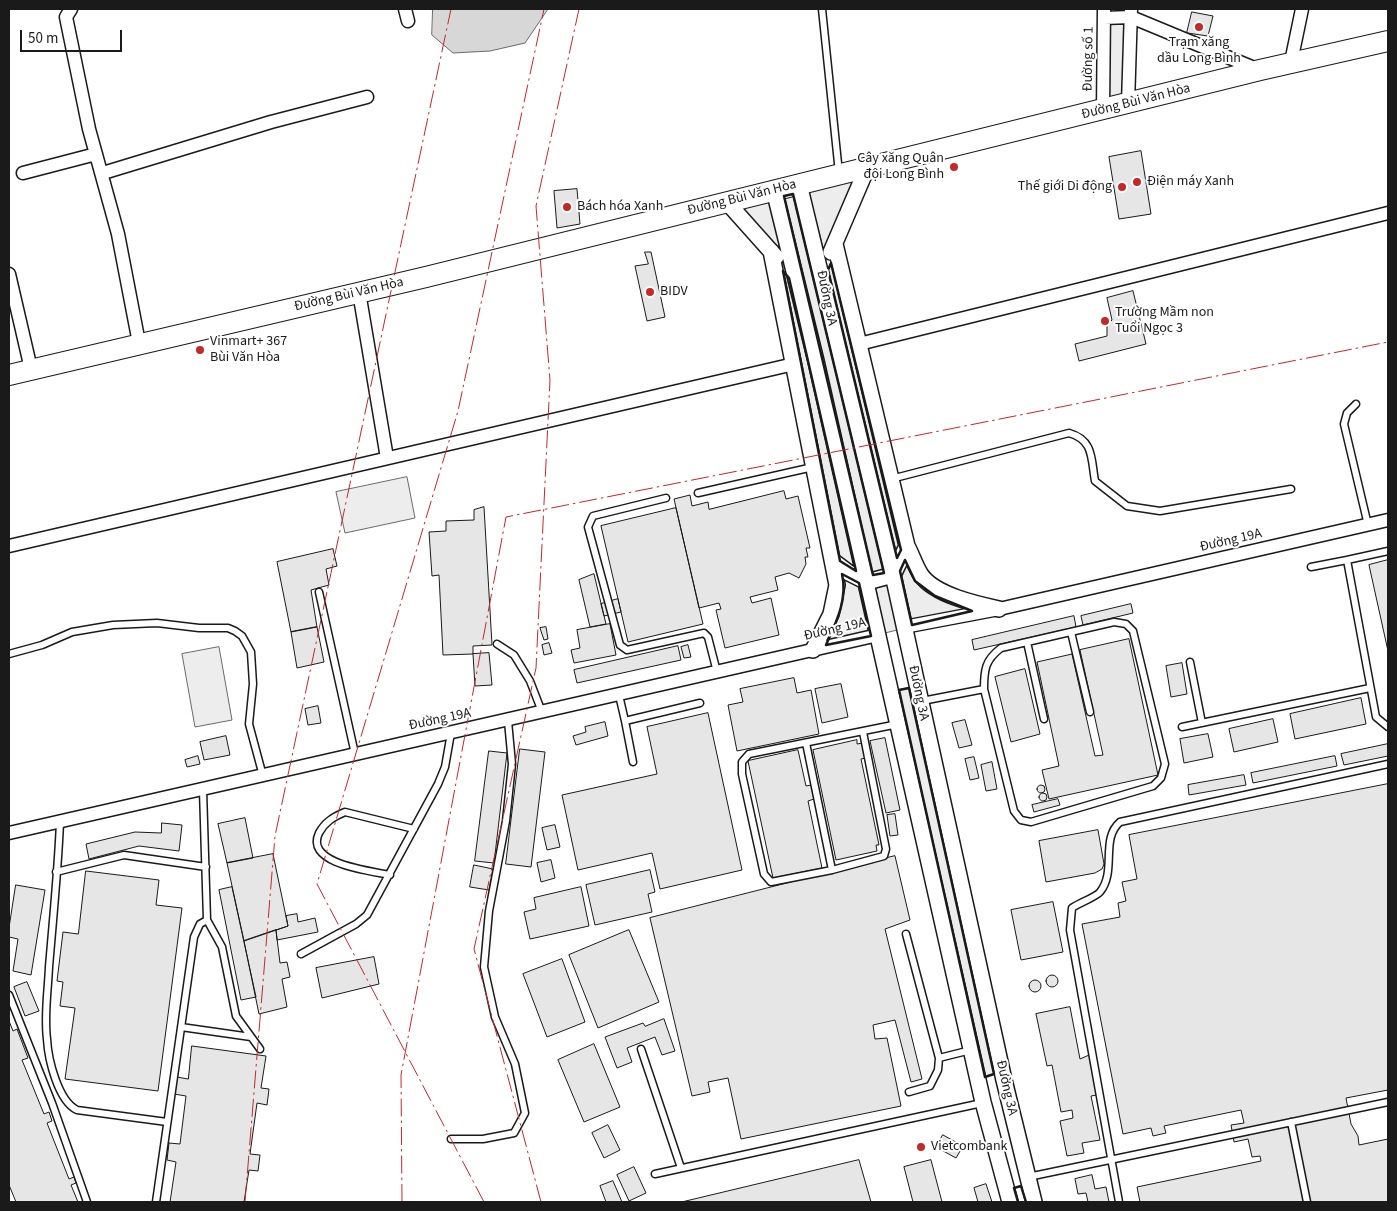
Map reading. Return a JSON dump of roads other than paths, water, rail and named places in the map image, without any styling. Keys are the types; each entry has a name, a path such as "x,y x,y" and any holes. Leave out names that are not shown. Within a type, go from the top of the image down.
{"main road":[{"name":"Đường Bùi Văn Hòa","path":"9,375 867,168 1291,62 1388,42"}],"street":[{"path":"1291,62 1302,9"},
{"path":"66,12 96,154 118,234 139,343"},
{"path":"1104,13 1131,13 1260,70"},
{"name":"Đường số 1","path":"1103,110 1104,13"},
{"path":"1128,104 1131,13"},
{"path":"103,174 237,132 367,97"},
{"path":"23,173 96,154"},
{"path":"821,274 867,168"},
{"name":"Đường 3A","path":"799,184 893,575 1016,1136 1034,1202"},
{"name":"Đường 3A","path":"774,190 797,280 867,582 983,1102 1010,1202"},
{"path":"726,201 797,280"},
{"path":"860,344 1388,213"},
{"name":"Đường 3A","path":"835,244 907,546 922,576 941,591 970,603 999,609"},
{"path":"771,251 837,585 831,614 813,650"},
{"path":"9,274 32,369"},
{"path":"359,292 387,458"},
{"path":"9,546 794,364"},
{"name":"Đường 19A","path":"904,627 999,609 1388,520"},
{"path":"833,561 849,573 867,582 893,575 907,546"},
{"path":"878,635 904,627"},
{"name":"Đường 19A","path":"9,833 508,721 878,635"},
{"path":"993,1141 1016,1136"}],"lane":[{"path":"822,9 839,174"},
{"path":"1356,404 1347,413 1344,424 1368,525"},
{"path":"891,479 1068,433 1080,436 1088,444 1095,481 1127,506 1160,512 1291,490"},
{"path":"698,493 813,468"},
{"path":"666,498 593,516 589,520 588,527 620,645 627,650 704,633 708,637 716,672"},
{"path":"1311,567 1388,551"},
{"path":"1347,560 1376,717 1388,726"},
{"path":"319,592 355,754"},
{"path":"1114,622 1126,624 1133,631 1165,764 1161,778 1153,786 1031,822 1021,820 1014,811 984,689 984,668 991,656 1002,648 1027,642 1114,622"},
{"path":"9,654 42,645 72,632 114,625 157,623 199,628 228,628 235,631 242,636 251,652 253,684 249,724 263,776"},
{"path":"1071,632 1090,712"},
{"path":"1027,642 1044,719"},
{"path":"497,644 514,655 530,681 542,713"},
{"path":"1190,662 1202,723"},
{"path":"1182,727 1370,688"},
{"path":"920,702 984,689"},
{"path":"619,695 632,762"},
{"path":"625,721 700,703"},
{"path":"451,1139 483,1139 514,1133 526,1113 516,1064 495,1017 484,967 489,911 508,802 512,764 508,721"},
{"path":"863,732 886,849 884,856 776,882 766,878 742,774 742,762 750,754 898,724"},
{"path":"301,954 356,924 366,915 390,875 445,767 451,733"},
{"path":"806,743 832,870"},
{"path":"1119,1202 1070,930 1072,908 1099,893 1109,869 1110,837 1114,827 1120,822 1388,764"},
{"path":"203,790 207,920 222,947 236,1016 260,1049"},
{"path":"390,875 341,864 327,858 318,849 316,839 324,824 345,812 414,829"},
{"path":"60,822 46,1019 50,1059 64,1100 77,1110 167,1122"},
{"path":"56,872 124,855 206,868"},
{"path":"156,1202 194,937 200,924 207,920"},
{"path":"906,934 939,1058 938,1070 930,1086 909,1092"},
{"path":"9,995 52,1103 87,1202"},
{"path":"181,1027 250,1037"},
{"path":"641,1049 681,1168"},
{"path":"939,1058 971,1050"},
{"path":"655,1174 983,1102"},
{"path":"1027,1178 1388,1102"},
{"path":"1291,1122 1307,1202"}],"place":[{"name":"Trạm xăng dầu Long Bình","path":"1199,27"},
{"name":"Cây xăng Quân đội Long Bình","path":"954,167"},
{"name":"Điện máy Xanh","path":"1137,182"},
{"name":"Thế giới Di động","path":"1122,187"},
{"name":"Bách hóa Xanh","path":"567,207"},
{"name":"BIDV","path":"650,292"},
{"name":"Trường Mầm non Tuổi Ngọc 3","path":"1105,321"},
{"name":"Vinmart+ 367 Bùi Văn Hòa","path":"200,350"},
{"name":"Vietcombank","path":"921,1147"}]}
